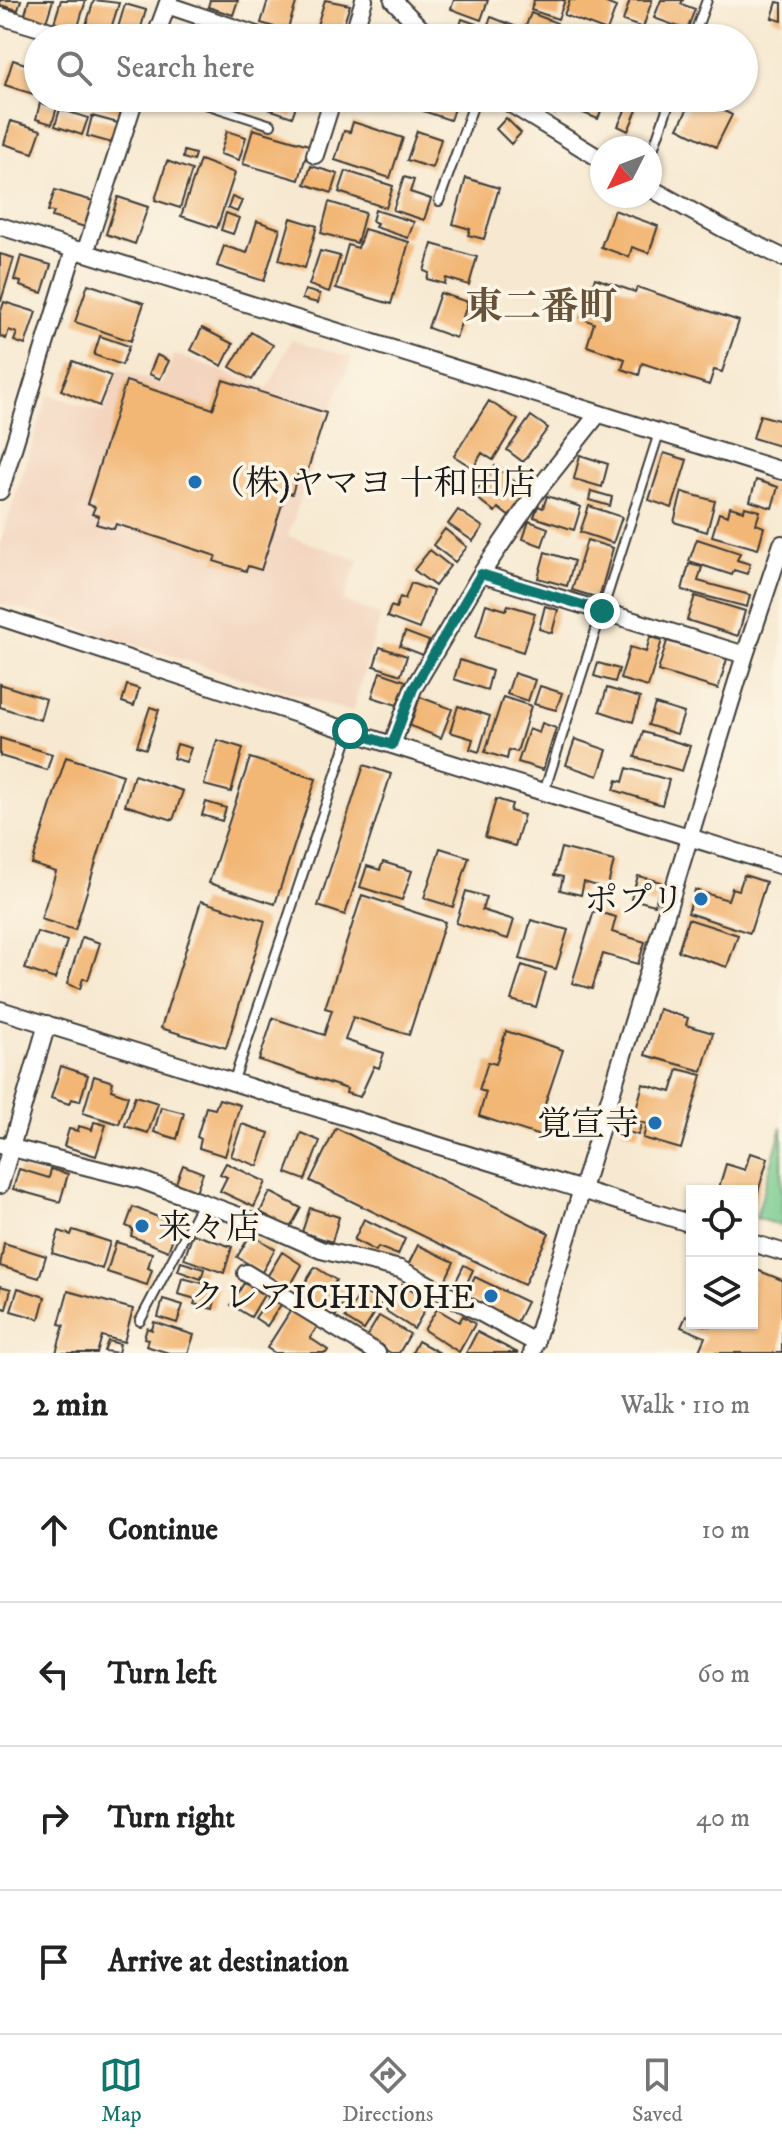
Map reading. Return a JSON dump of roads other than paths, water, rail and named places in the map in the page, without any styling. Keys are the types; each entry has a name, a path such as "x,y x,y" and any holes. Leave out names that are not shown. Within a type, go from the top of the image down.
{"street":[{"path":"356,24 364,0"},
{"path":"393,0 416,24"},
{"path":"160,24 168,3 226,24"},
{"path":"0,16 27,24"},
{"path":"0,491 130,112"},
{"path":"315,155 329,112"},
{"path":"524,112 590,153"},
{"path":"662,195 782,257"},
{"path":"0,226 782,471"},
{"path":"392,745 413,689 481,574 537,491 598,414"},
{"path":"6,1147 141,1180 321,1250 400,1269 534,1348 745,655 782,544"},
{"path":"481,574 745,655"},
{"path":"0,617 392,745 782,866"},
{"path":"0,1010 686,1222"},
{"path":"0,1185 6,1147 47,1024"},
{"path":"758,1245 782,1252"},
{"path":"246,1273 377,1353"}],"lane":[{"path":"698,24 707,0"},
{"path":"231,112 271,125"},
{"path":"439,201 471,112"},
{"path":"658,136 666,112"},
{"path":"544,792 659,433"},
{"path":"234,1080 350,731"},
{"path":"140,1321 202,1203"}],"place":[{"name":"（株)ヤマヨ 十和田店","path":"195,482"},
{"name":"ポプリ","path":"701,899"},
{"name":"覚宣寺","path":"655,1123"},
{"name":"来々店","path":"142,1226"},
{"name":"クレアICHINOHE","path":"491,1296"}],"district":[{"name":"東二番町","path":"541,306"}]}
